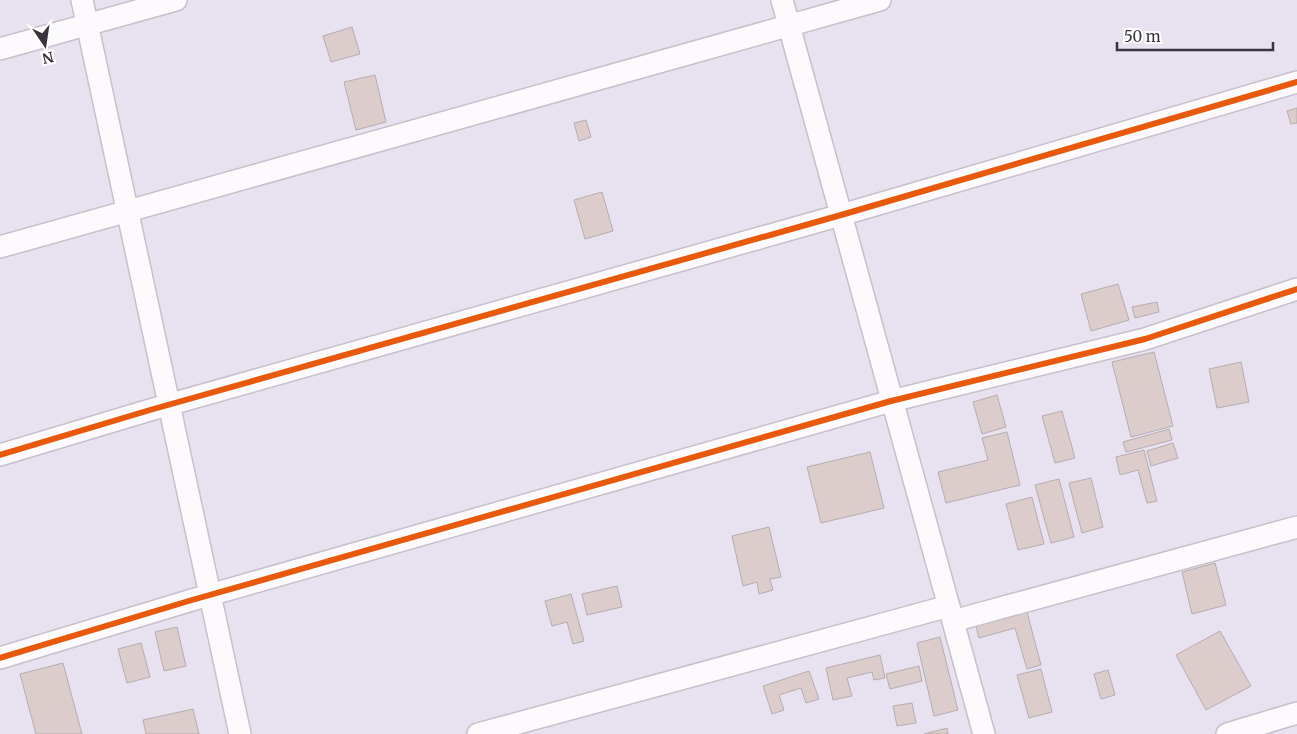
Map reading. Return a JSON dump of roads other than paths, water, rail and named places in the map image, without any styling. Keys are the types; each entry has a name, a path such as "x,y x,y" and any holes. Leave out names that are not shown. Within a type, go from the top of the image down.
{"street":[{"path":"82,0 240,734"},
{"path":"0,49 176,0"},
{"path":"782,0 984,734"},
{"path":"0,247 880,0"},
{"path":"0,455 841,215 1297,82"},
{"path":"0,658 891,401 1145,339 1297,289"},
{"path":"478,734 1297,526"},
{"path":"1226,734 1297,713"}]}
